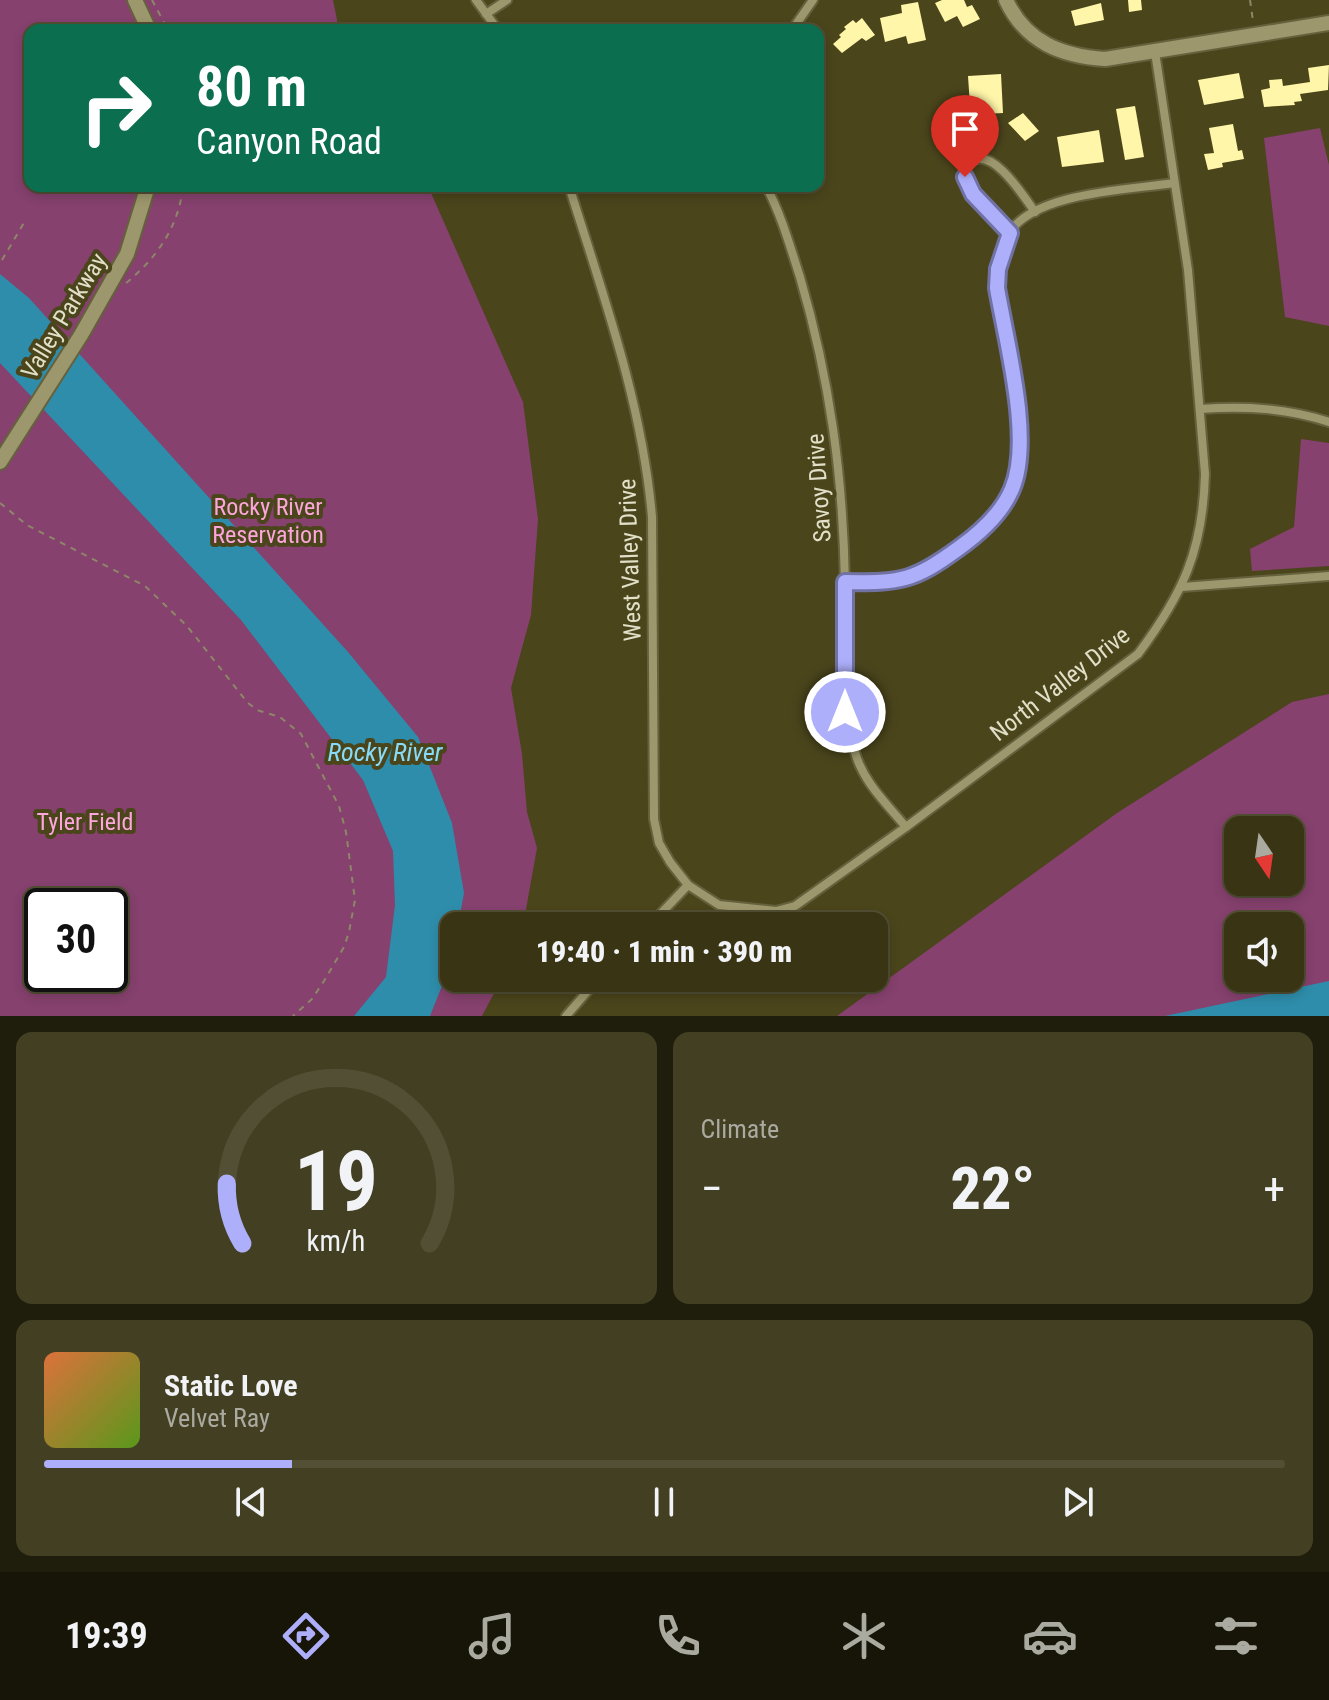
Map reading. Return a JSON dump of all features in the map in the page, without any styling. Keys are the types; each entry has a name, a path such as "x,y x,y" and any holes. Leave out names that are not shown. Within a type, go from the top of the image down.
{"street":[{"path":"135,0 146,24"},
{"path":"476,0 494,24"},
{"path":"486,14 507,0"},
{"path":"796,24 813,0"},
{"path":"1006,0 1027,31 1051,48 1074,57 1105,59 1329,23"},
{"name":"North Valley Drive","path":"688,885 719,905 776,911 795,906 1138,654 1164,619 1182,587 1199,538 1204,506 1200,409 1188,270 1155,52"},
{"path":"1010,233 967,186 966,168 970,163 987,158 997,164 1035,212"},
{"path":"845,582 892,583 914,578 983,530 1012,490 1019,464 1021,430 997,288 998,269 1010,233 1020,220 1070,199 1174,183"},
{"name":"Valley Parkway","path":"0,462 81,335 127,254 146,192"},
{"name":"West Valley Drive","path":"571,192 627,373 648,474 652,517 654,819 659,843 688,885"},
{"name":"Savoy Drive","path":"768,192 788,240 826,378 837,440 845,582 845,712 855,755 865,777 906,827"},
{"path":"1200,409 1239,407 1298,412 1329,422"},
{"path":"1182,587 1329,576"},
{"path":"662,912 688,885"},
{"path":"566,1016 587,992"}],"path":[{"path":"152,0 165,24"},
{"path":"1250,0 1253,21"},
{"path":"119,288 137,274 167,237 176,220 182,192"},
{"path":"2,260 25,221"},
{"path":"0,503 27,525 145,586 187,626 247,702 257,710 280,717 308,744 343,816 355,900 349,932 334,967 312,999 293,1016"}],"green space":[{"name":"Rocky River Reservation","path":"0,0 333,0 338,24 24,24 24,192 431,192 523,402 538,519 531,615 511,688 522,754 527,812 537,848 526,912 440,912 440,992 495,992 482,1016 0,1016"},
{"path":"1320,128 1329,165 1329,326 1285,317 1264,138"},
{"path":"1301,439 1329,443 1329,566 1252,571 1250,549 1294,527"},
{"path":"1329,694 1329,1016 837,1016 870,992 888,992 888,979 1117,813 1292,702"}],"water":[{"name":"Rocky River","path":"0,274 29,298 348,652 418,737 452,823 464,893 461,912 440,912 440,991 430,1016 354,1016 386,977 395,905 393,851 363,780 241,620 0,363"},
{"path":"1329,981 1329,1016 1165,1016 1277,992 1304,992 1304,986"}],"building":[{"path":"964,0 967,7 972,5 980,19 963,27 957,16 945,22 935,3"},
{"path":"1128,0 1141,0 1142,10 1129,12"},
{"path":"918,2 926,40 908,44 906,36 885,42 880,18 902,13 901,5"},
{"path":"1101,3 1104,20 1075,26 1071,11"},
{"path":"862,18 875,35 866,41 862,38 842,53 833,44 841,37 839,35 846,29 844,27"},
{"path":"1329,65 1328,90 1300,94 1302,101 1294,102 1295,105 1264,107 1261,90 1270,88 1269,80 1282,79 1283,86 1310,82 1308,68"},
{"path":"1239,73 1244,98 1204,105 1198,80"},
{"path":"1001,74 1003,113 984,114 984,120 971,121 968,76"},
{"path":"1135,106 1144,157 1125,160 1116,109"},
{"path":"1023,113 1039,131 1025,141 1008,123"},
{"path":"1233,124 1238,151 1242,150 1244,159 1222,163 1223,167 1208,170 1204,154 1214,153 1209,128"},
{"path":"1099,130 1104,162 1062,167 1057,137"}],"route":[{"path":"845,712 845,582 892,583 914,578 933,567 983,530 1012,490 1019,464 1021,430 997,288 998,269 1010,233 973,194 965,177"}],"park label":[{"name":"Tyler Field","path":"85,822"}]}
